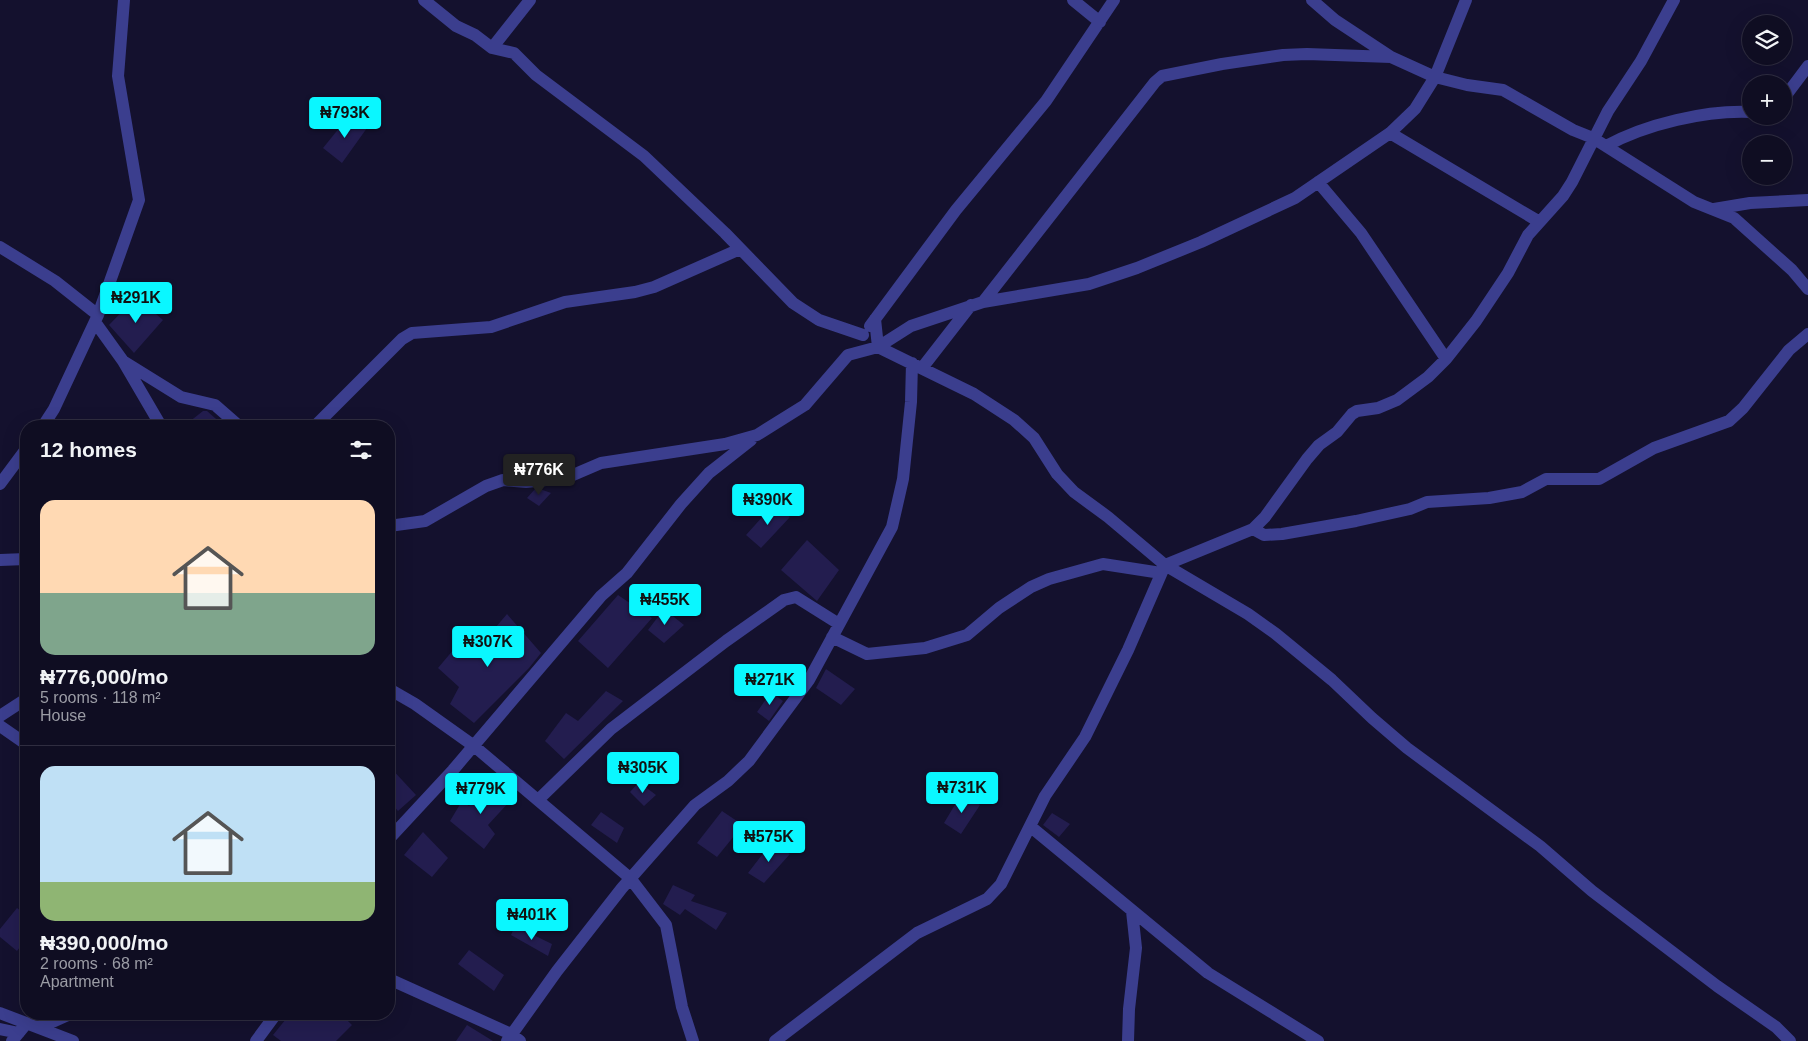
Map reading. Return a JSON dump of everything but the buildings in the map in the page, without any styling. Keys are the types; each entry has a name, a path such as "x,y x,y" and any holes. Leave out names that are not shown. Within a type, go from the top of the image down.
{"street":[{"path":"47,420 97,319 139,200 118,76 124,0"},
{"path":"424,0 456,26 476,35 492,48 514,53 536,75 644,156 793,303 835,327 863,335"},
{"path":"492,48 530,0"},
{"path":"1073,0 1100,22"},
{"path":"395,832 474,746 601,596 627,572 681,504 720,462 805,404 848,355 956,210 1046,101 1114,0"},
{"path":"1312,0 1335,20 1390,57 1435,77 1468,85 1503,90 1573,130 1593,138 1694,202 1734,218 1792,270 1808,289"},
{"path":"848,355 878,347 911,326 977,303 1088,284 1137,268 1294,198 1390,133 1415,110 1435,77 1466,0"},
{"path":"832,637 867,654 925,648 967,635 999,608 1031,587 1049,579 1103,564 1163,569 1253,530 1265,518 1307,459 1319,445 1338,432 1352,414 1357,411 1378,408 1397,400 1428,377 1446,359 1476,321 1538,221 1568,189 1582,165 1593,138 1641,61 1674,0"},
{"path":"395,981 512,1039 557,971 630,878 695,805 728,781 749,761 796,701 892,527 899,505 917,365 977,303 1154,82 1162,76 1222,64 1283,56 1307,54 1390,57"},
{"path":"1792,87 1808,66"},
{"path":"1606,146 1673,121 1715,112 1742,112"},
{"path":"1390,133 1538,221"},
{"path":"1318,182 1361,233 1446,359"},
{"path":"1711,210 1750,203 1808,200"},
{"path":"0,247 55,280 97,319 157,420"},
{"path":"321,420 402,339 412,333 491,327 565,302 635,292 654,287 740,249"},
{"path":"875,319 878,347"},
{"path":"1253,530 1264,535 1282,534 1356,521 1436,501 1489,498 1522,492 1546,479 1599,479 1654,448 1729,421 1744,408 1789,350 1808,334"},
{"path":"878,347 974,394 1014,420 1034,438 1057,474 1074,492 1108,517 1163,569 1248,614 1276,634 1332,680 1401,743 1540,846 1592,891 1776,1027 1790,1041"},
{"path":"123,361 181,397 215,405 232,420"},
{"path":"395,525 425,521 486,486 503,480 526,482 566,478 601,463 726,444 757,435"},
{"path":"1,480 20,456"},
{"path":"0,560 20,559"},
{"path":"775,1041 917,933 987,899 1001,884 1045,796 1085,737 1128,650 1163,569"},
{"path":"538,800 611,729 726,641 784,600 796,597 839,624"},
{"path":"395,692 415,704 474,746 630,878 666,925 682,1008 693,1041"},
{"path":"0,716 20,704"},
{"path":"0,726 20,740"},
{"path":"1031,827 1208,973 1318,1041"},
{"path":"1128,1041 1129,1009 1136,948 1132,911"},
{"path":"0,1012 19,1032"},
{"path":"0,1029 19,1032 39,1028 57,1020"},
{"path":"256,1041 272,1020"},
{"path":"39,1028 74,1041"}]}
